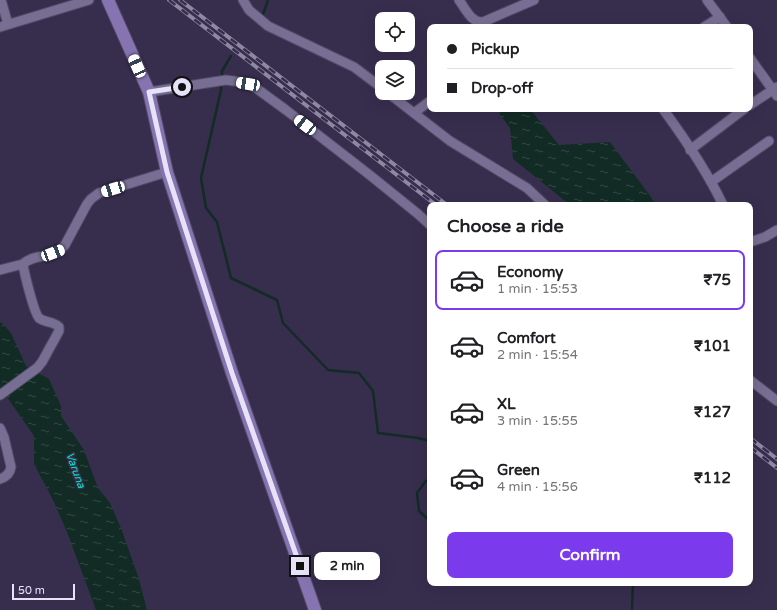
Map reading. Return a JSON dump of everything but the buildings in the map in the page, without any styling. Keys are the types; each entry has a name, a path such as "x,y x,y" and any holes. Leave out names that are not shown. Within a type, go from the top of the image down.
{"street":[{"path":"0,0 4,25 89,0"},
{"path":"108,0 149,92 167,172 232,373 315,610"},
{"path":"243,0 249,10 268,26 354,67 375,83"},
{"path":"459,0 473,20 478,23 534,0"},
{"path":"712,1 725,24"},
{"path":"709,24 720,17"},
{"path":"753,62 775,91 753,103"},
{"path":"149,92 226,80 248,84 286,110 365,171 427,222"},
{"path":"397,100 450,141 527,188 543,202"},
{"path":"414,113 427,103"},
{"path":"665,112 677,128 722,202"},
{"path":"690,150 740,112"},
{"path":"711,182 769,141"},
{"path":"0,270 23,264 30,259 60,250 65,245 87,204 99,193 167,172"},
{"path":"753,241 765,237 777,230"},
{"path":"0,395 37,368 45,358 59,331 59,327 56,324 38,317 23,264"},
{"path":"753,382 777,401"},
{"path":"0,428 4,437 11,467 11,470 7,476 0,479"}],"water":[{"path":"532,112 559,145 610,142 655,202 566,202 513,159 510,128 499,113"},
{"name":"Varuna","path":"0,322 11,333 26,366 49,379 61,406 61,416 84,450 98,488 110,503 121,528 138,576 147,610 96,610 67,532 52,498 34,464 34,436 0,387"}],"waterway":[{"path":"262,17 268,0"},
{"path":"222,78 222,71 231,56"},
{"path":"221,83 221,90 201,178 206,208 217,222 231,278 277,300 283,323 328,370 359,373 373,391 378,433 427,440"},
{"path":"427,480 417,493 419,511 427,518"},
{"path":"632,610 633,586"}],"railway":[{"path":"169,0 432,202"},
{"path":"180,0 443,202"},
{"path":"753,440 777,459"},
{"path":"753,449 777,468"}],"route":[{"path":"182,87 149,92 167,172 232,373 300,566"}]}
